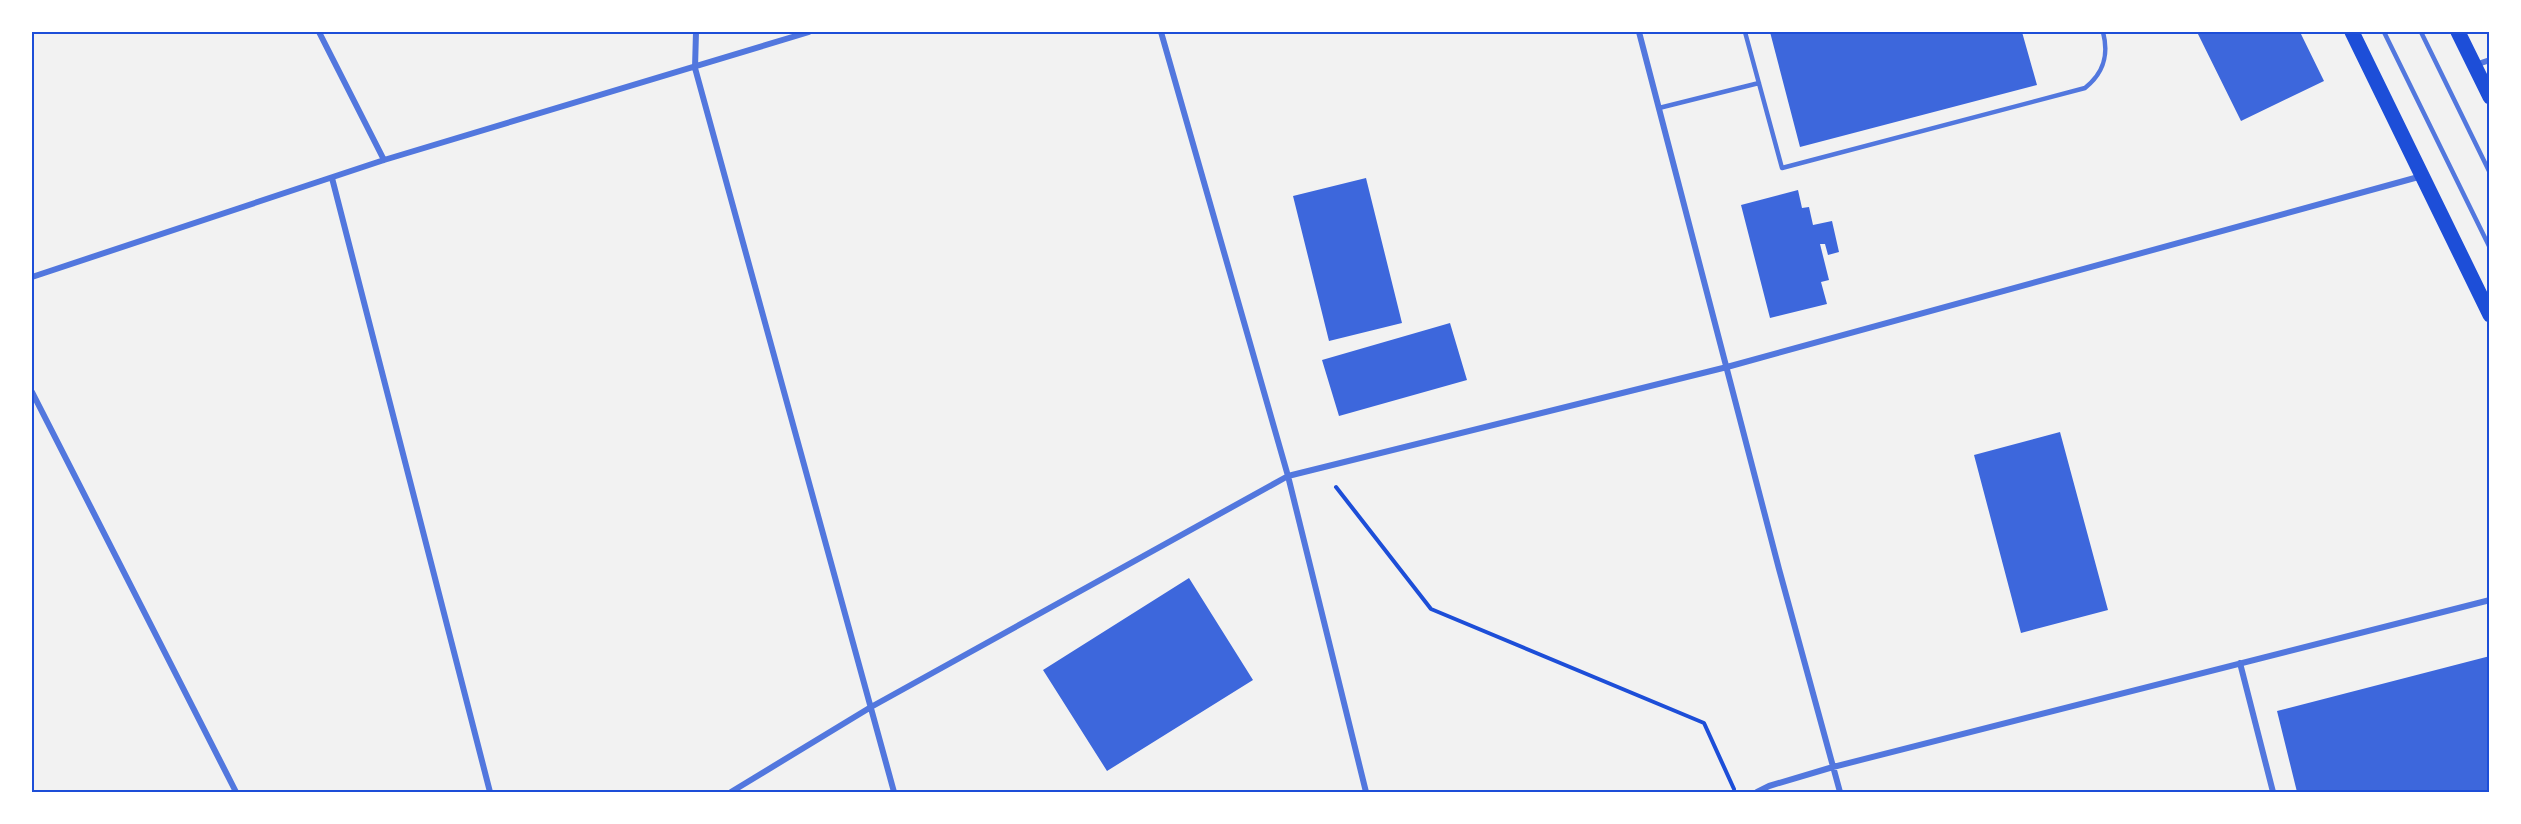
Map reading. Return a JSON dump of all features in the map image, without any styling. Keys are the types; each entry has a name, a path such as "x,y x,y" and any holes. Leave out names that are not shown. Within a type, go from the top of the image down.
{"main road":[{"path":"2352,32 2490,315"},
{"path":"2458,32 2490,97"}],"street":[{"path":"319,32 384,160"},
{"path":"696,32 695,68 894,792"},
{"path":"32,277 384,160 809,32"},
{"path":"1161,32 1288,476 1366,792"},
{"path":"1639,32 1840,792"},
{"path":"2474,65 2490,60"},
{"path":"731,792 871,707 1288,476 1727,367 2422,176"},
{"path":"332,178 490,792"},
{"path":"32,392 236,792"},
{"path":"1757,792 1833,766 2490,600"},
{"path":"2240,663 2273,792"}],"lane":[{"path":"1745,32 1782,168 2085,88 2098,73 2106,56 2103,32"},
{"path":"2384,32 2490,248"},
{"path":"2421,32 2490,173"},
{"path":"1659,108 1759,83"}],"path":[{"path":"1321,468 1431,609 1704,723 1736,792"}],"building":[{"path":"1770,32 2022,32 2037,85 1800,147"},
{"path":"2197,32 2300,32 2324,81 2241,121"},
{"path":"1366,178 1402,323 1329,341 1293,196"},
{"path":"1798,190 1802,208 1809,207 1813,225 1832,221 1839,252 1828,255 1825,244 1820,244 1829,280 1821,282 1827,304 1770,318 1741,205"},
{"path":"1450,323 1467,380 1339,416 1322,360"},
{"path":"2060,432 2108,610 2021,633 1974,455"},
{"path":"1189,578 1253,680 1107,771 1043,670"},
{"path":"2490,656 2490,792 2297,792 2277,711"}]}
